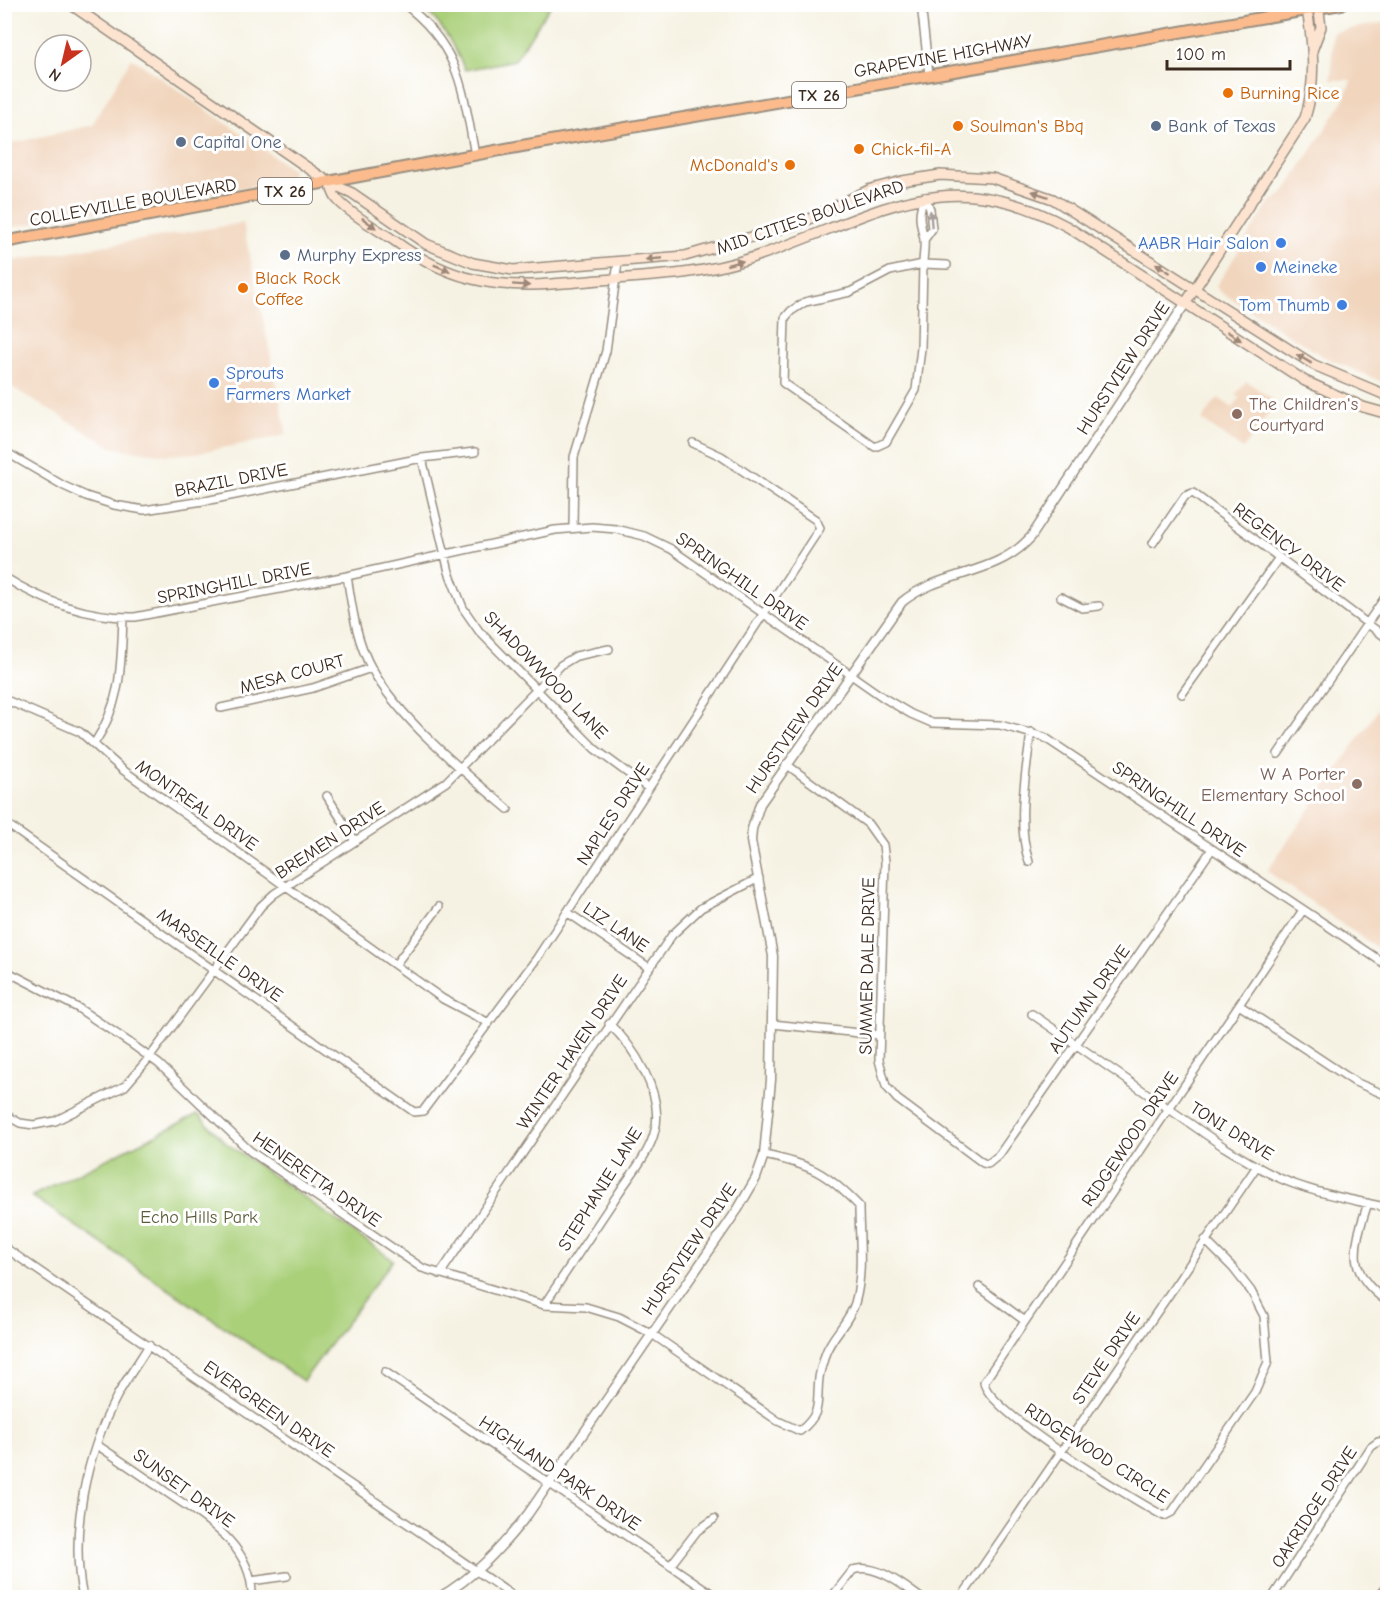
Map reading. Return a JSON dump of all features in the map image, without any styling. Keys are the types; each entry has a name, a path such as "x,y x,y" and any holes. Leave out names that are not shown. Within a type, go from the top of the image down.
{"main road":[{"path":"70,4 330,183"},
{"name":"GRAPEVINE HIGHWAY","path":"551,142 1306,8 1341,4"},
{"name":"HURSTVIEW DRIVE","path":"1313,48 1321,27 1318,6"},
{"name":"HURSTVIEW DRIVE","path":"1185,304 1305,118 1311,91 1313,48 1306,8"},
{"name":"COLLEYVILLE BOULEVARD","path":"4,242 551,142"},
{"name":"MID CITIES BOULEVARD","path":"330,183 352,193 426,244 473,263 513,270 686,256 801,223 871,189 920,177 957,174 992,178 1053,199 1284,347 1343,380 1388,396"},
{"path":"920,177 925,197"},
{"name":"MID CITIES BOULEVARD","path":"330,183 337,199 404,248 445,270 482,281 528,286 687,274 746,260 879,208 925,197 946,195 1016,204 1041,213 1083,236 1282,367 1335,396 1388,414"},
{"path":"1083,236 1092,222"},
{"path":"1335,396 1343,380"},
{"path":"1380,1598 1388,1586"}],"street":[{"path":"404,4 431,27 457,69 464,90 475,155"},
{"path":"921,4 929,75"},
{"path":"925,197 919,210 920,227 924,240 923,264 921,348 916,390 886,442 875,447 783,383 785,318 790,310 804,302 850,292 890,271 923,264 947,265"},
{"path":"924,240 932,229 930,209 925,197"},
{"path":"573,528 574,457 606,351 618,262"},
{"name":"HURSTVIEW DRIVE","path":"438,1598 477,1571 500,1550 652,1334 738,1209 756,1178 764,1155 771,1080 773,956 753,853 752,829 760,804 896,609 916,591 992,565 1009,557 1026,543 1185,304"},
{"name":"NAPLES DRIVE","path":"418,1113 428,1107 567,912 819,531 819,523 721,456 693,443"},
{"name":"BRAZIL DRIVE","path":"4,451 64,486 86,496 114,505 144,510 210,500 422,458 475,452"},
{"name":"SHADOWWOOD LANE","path":"422,458 445,555 463,608 479,631 536,690 596,748 648,788"},
{"name":"REGENCY DRIVE","path":"1153,543 1185,496 1193,493 1278,559 1388,639"},
{"name":"SPRINGHILL DRIVE","path":"4,577 56,604 103,616 123,617 153,614 347,576 573,528 616,529 659,542 884,698 932,723 1000,725 1031,732 1059,746 1388,966"},
{"path":"1182,694 1278,559"},
{"path":"347,576 358,631 371,668 405,712 460,768 508,809"},
{"path":"1278,754 1388,593"},
{"path":"1061,597 1082,608 1099,606"},
{"path":"94,744 108,724 120,682 123,617"},
{"name":"BREMEN DRIVE","path":"4,1114 20,1124 34,1125 55,1121 96,1103 125,1086 150,1057 261,906 285,886 428,796 460,768 561,665 576,656 609,649"},
{"name":"MESA COURT","path":"221,708 313,688 371,668"},
{"name":"MONTREAL DRIVE","path":"4,699 65,723 94,744 123,770 443,999 489,1023"},
{"path":"1029,862 1023,844 1022,828 1031,732"},
{"name":"SUMMER DALE DRIVE","path":"786,764 868,824 882,845 885,873 879,1060 891,1093 965,1151 988,1164"},
{"path":"327,796 354,841"},
{"name":"MARSEILLE DRIVE","path":"4,822 418,1113"},
{"name":"AUTUMN DRIVE","path":"988,1164 999,1155 1212,849"},
{"name":"WINTER HAVEN DRIVE","path":"440,1274 609,1024 648,968 686,920 728,892 759,878"},
{"path":"395,965 440,907"},
{"name":"RIDGEWOOD DRIVE","path":"984,1385 1025,1320 1303,910"},
{"name":"LIZ LANE","path":"567,912 648,968"},
{"name":"HENERETTA DRIVE","path":"4,970 78,1008 150,1057 250,1151 394,1252 422,1268 544,1305 586,1307 619,1317 652,1334 778,1420 800,1431 812,1421 819,1404 819,1378 827,1349 847,1323 856,1302 860,1263 858,1206 840,1186 803,1163 764,1155"},
{"path":"1239,1005 1338,1072 1388,1096"},
{"name":"TONI DRIVE","path":"1032,1014 1169,1108 1278,1178 1388,1208"},
{"name":"STEPHANIE LANE","path":"544,1305 640,1162 655,1130 655,1106 643,1067 622,1036 609,1024"},
{"path":"772,1024 879,1035"},
{"name":"STEVE DRIVE","path":"961,1598 1257,1166"},
{"path":"1368,1203 1356,1239 1356,1263 1362,1279 1388,1302"},
{"name":"RIDGEWOOD CIRCLE","path":"984,1385 989,1397 999,1407 1060,1451 1152,1510 1167,1516 1236,1419 1264,1373 1268,1362 1267,1325 1251,1291 1205,1240"},
{"name":"EVERGREEN DRIVE","path":"4,1247 516,1598"},
{"path":"979,1287 1025,1320"},
{"path":"83,1598 79,1566 83,1495 97,1445 117,1396 149,1345"},
{"name":"HIGHLAND PARK DRIVE","path":"385,1372 718,1598"},
{"name":"OAKRIDGE DRIVE","path":"1272,1598 1371,1447 1378,1442 1388,1441"},
{"name":"SUNSET DRIVE","path":"97,1445 213,1524 230,1540 244,1561 251,1581 252,1598"},
{"path":"670,1566 692,1535 714,1520"},
{"path":"831,1598 849,1575 859,1568 884,1574 921,1598"},
{"path":"251,1581 287,1576"}],"shaded area":[{"path":"1388,22 1387,384 1324,357 1219,291 1216,286 1270,202 1283,194 1344,100 1351,80 1331,80 1333,32"},
{"path":"132,58 293,170 287,180 8,228 4,209 5,145 92,125"},
{"path":"243,223 287,435 197,453 168,455 113,448 5,383 5,262"},
{"name":"The Children's Courtyard","path":"1246,381 1276,402 1243,449 1202,420 1218,398 1233,408 1240,398 1236,395"},
{"name":"W A Porter Elementary School","path":"1387,697 1387,955 1267,871"}],"green space":[{"path":"419,5 551,5 515,60 465,70 446,34"},
{"name":"Echo Hills Park","path":"198,1114 226,1143 393,1260 303,1381 32,1196"}],"place":[{"name":"Burning Rice","path":"1228,93"},
{"name":"Soulman's Bbq","path":"958,126"},
{"name":"Bank of Texas","path":"1156,126"},
{"name":"Capital One","path":"181,142"},
{"name":"Chick-fil-A","path":"859,149"},
{"name":"McDonald's","path":"790,165"},
{"name":"AABR Hair Salon","path":"1281,243"},
{"name":"Murphy Express","path":"285,255"},
{"name":"Meineke","path":"1261,267"},
{"name":"Black Rock Coffee","path":"243,288"},
{"name":"Tom Thumb","path":"1342,305"},
{"name":"Sprouts Farmers Market","path":"214,383"},
{"name":"The Children's Courtyard","path":"1237,414"},
{"name":"W A Porter Elementary School","path":"1357,784"}]}
